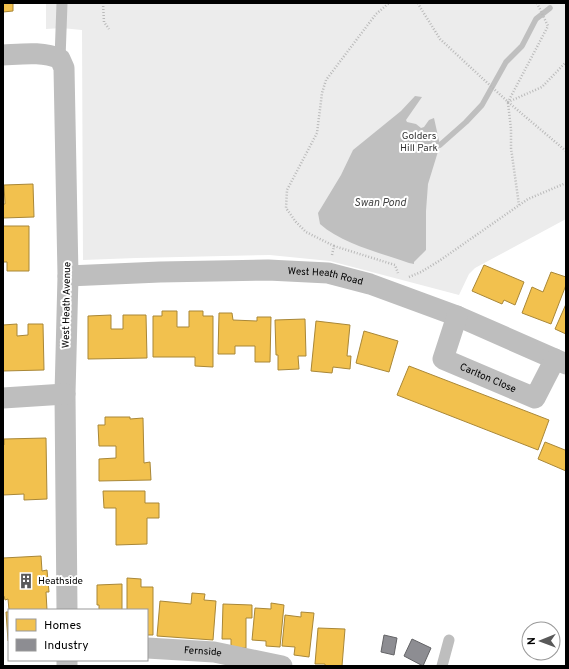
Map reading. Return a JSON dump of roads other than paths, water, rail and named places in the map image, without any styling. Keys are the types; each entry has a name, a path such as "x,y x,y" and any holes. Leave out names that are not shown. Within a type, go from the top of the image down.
{"street":[{"path":"3,55 53,55 60,59"},
{"name":"West Heath Avenue","path":"60,59 64,68 68,276 66,394 67,609"},
{"name":"West Heath Road","path":"68,276 160,272 268,270 328,273 370,284 457,316 561,362"},
{"name":"Carlton Close","path":"457,316 443,359 535,398 561,362"},
{"path":"3,398 66,394"},
{"name":"Fernside","path":"148,648 214,652 270,665"}],"lane":[{"path":"60,59 62,3"},
{"path":"442,666 448,640"}],"water":[{"name":"Swan Pond","path":"415,96 422,97 406,120 407,122 416,124 421,128 424,127 429,120 434,118 440,145 428,184 426,250 414,262 414,264 362,247 339,237 320,224 318,213 341,175 353,150 401,111"}],"waterway":[{"path":"440,145 466,122 482,105 506,62 522,46 536,19 550,8"}],"place":[{"name":"Heathside","path":"26,581"}],"park label":[{"name":"Golders Hill Park","path":"419,142"}]}
